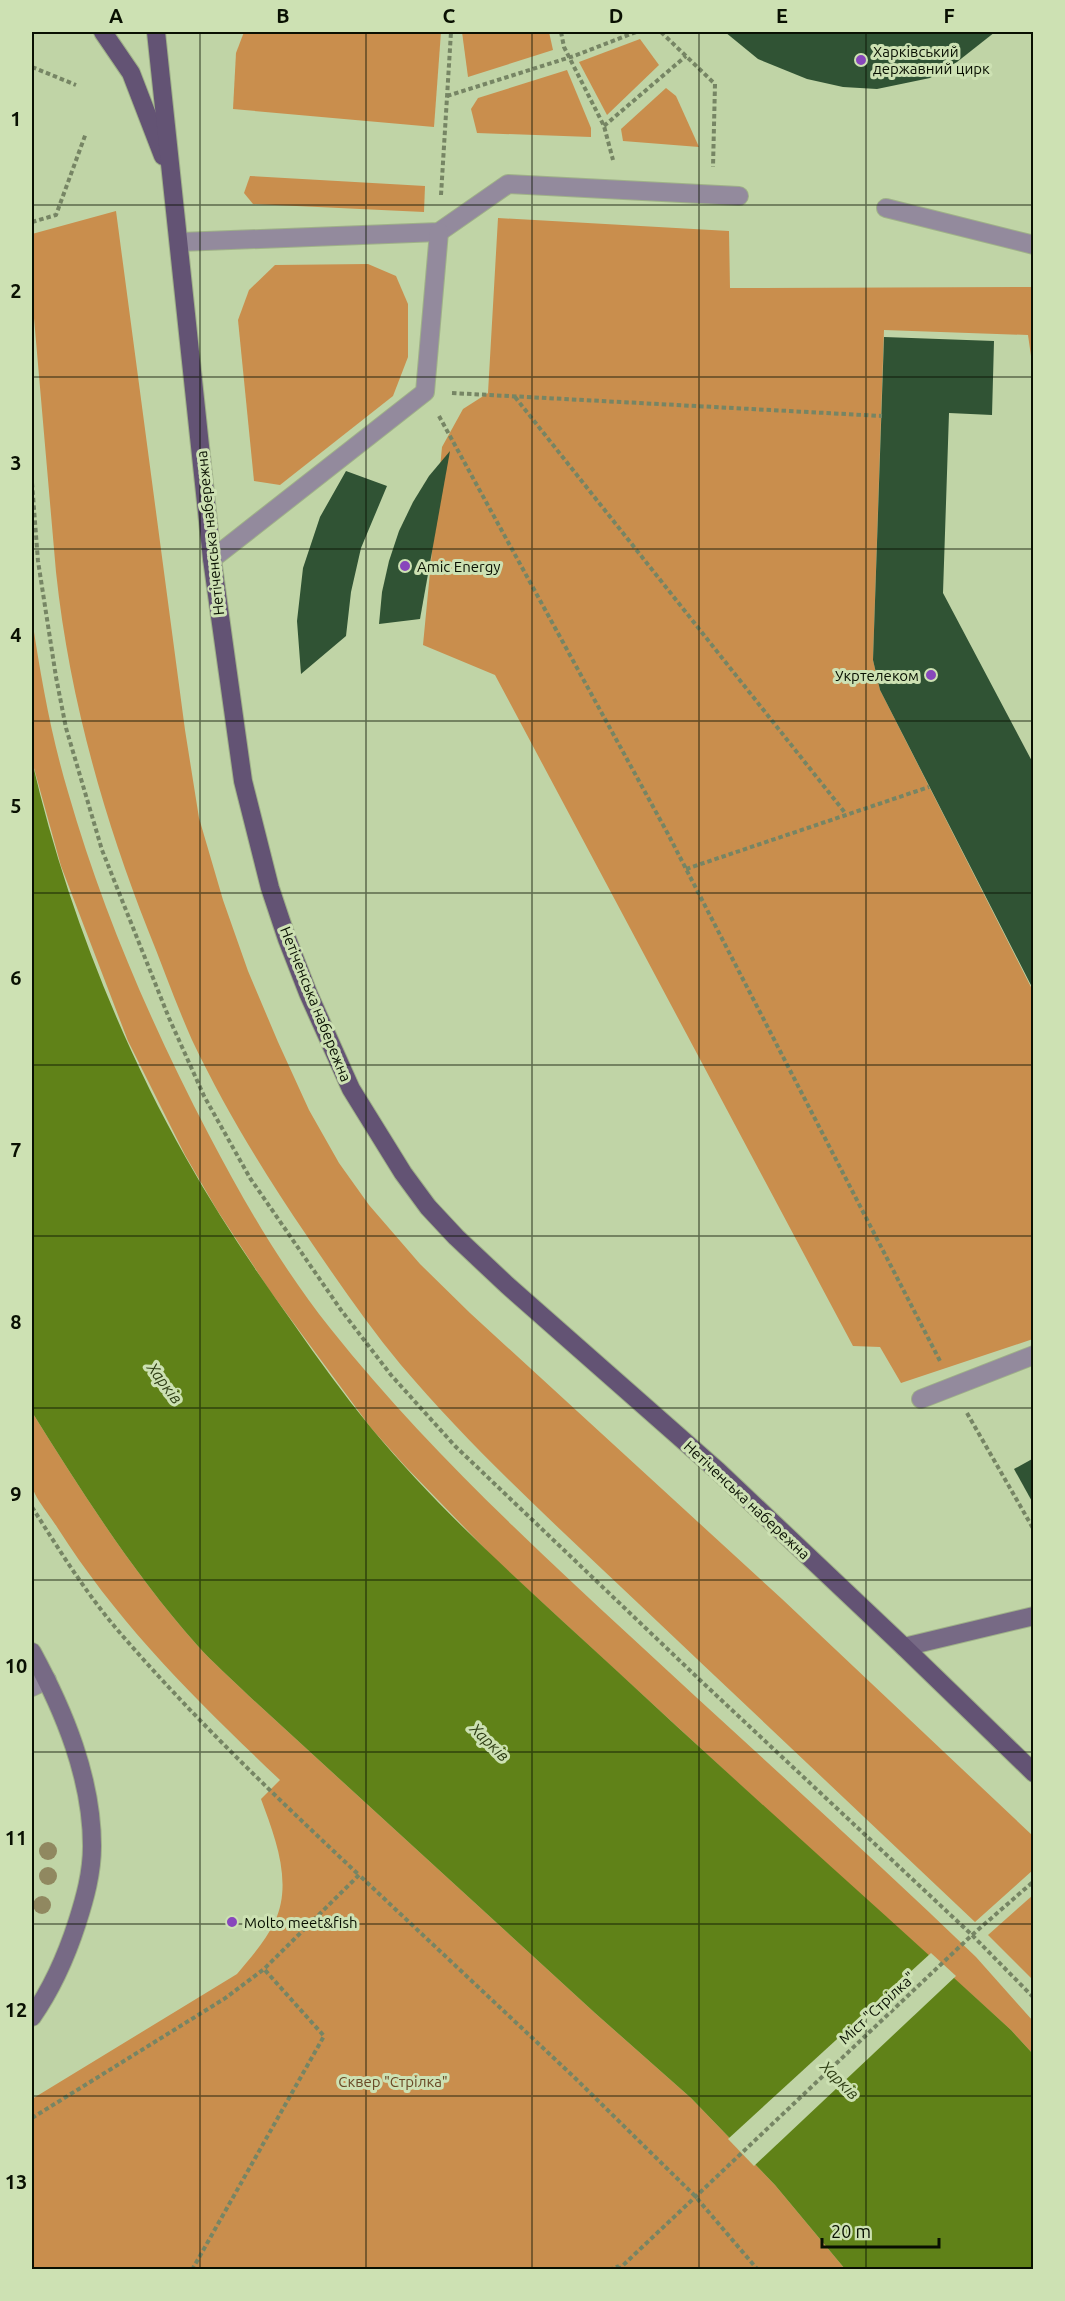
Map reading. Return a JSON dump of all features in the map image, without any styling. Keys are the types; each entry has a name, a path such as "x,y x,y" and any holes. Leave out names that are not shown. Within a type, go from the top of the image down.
{"main road":[{"path":"103,32 131,73 172,180"},
{"name":"Нетіченська набережна","path":"156,32 212,559 243,780 270,888 329,1042 351,1089 378,1136 428,1207 456,1237 507,1285 718,1471 1034,1773"}],"street":[{"path":"904,1647 1034,1616"},
{"path":"32,1652 39,1683 79,1759 85,1783 92,1846 85,1898 68,1952 53,1986 32,2017"}],"lane":[{"path":"180,242 439,232 508,184 739,196"},
{"path":"886,208 1034,245"},
{"path":"212,559 425,392 439,232"},
{"path":"921,1399 1034,1355"}],"path":[{"path":"439,232 451,32"},
{"path":"561,32 564,47 604,126 621,190"},
{"path":"447,96 574,56 636,32"},
{"path":"661,32 715,84 713,195"},
{"path":"604,126 686,56"},
{"path":"32,68 76,85"},
{"path":"32,222 56,215 86,133"},
{"path":"425,392 488,393 515,397 882,416"},
{"path":"425,392 457,446 686,869 982,1442 1034,1530"},
{"path":"515,397 846,814"},
{"path":"32,483 38,561 56,677 66,728 102,850 173,1028 204,1096 250,1178 341,1310 391,1375 455,1446 972,1935 1034,1998"},
{"path":"686,869 929,787"},
{"path":"32,1507 90,1594 115,1626 270,1790 575,2078 695,2196 758,2270"},
{"path":"32,2118 224,1999 264,1970 359,1875"},
{"name":"Міст \"Стрілка\"","path":"619,2268 972,1935 1034,1881"},
{"path":"192,2270 324,2036 264,1970"},
{"path":"609,2270 619,2268"}],"green space":[{"path":"244,32 441,32 434,127 233,109 236,53"},
{"path":"462,32 549,32 553,50 468,77"},
{"path":"640,39 659,65 607,115 579,62"},
{"path":"567,70 591,128 591,137 477,133 471,109 478,98"},
{"path":"666,88 676,96 699,147 623,141 621,129"},
{"path":"250,176 425,186 424,212 253,204 244,193"},
{"path":"116,211 185,730 199,818 223,900 248,971 309,1110 339,1163 369,1205 420,1264 470,1313 782,1599 1033,1836 1033,1870 975,1922 547,1517 429,1397 376,1334 307,1236 246,1140 205,1066 186,1026 116,843 79,709 56,572 32,295 32,234"},
{"path":"498,218 729,231 730,288 1033,287 1033,370 1028,335 884,330 873,660 880,690 1033,991 1033,1339 901,1383 880,1347 853,1346 495,675 423,645 442,447 463,409 488,393"},
{"path":"368,264 396,276 408,304 408,357 393,396 280,485 254,481 238,320 249,290 275,265"},
{"path":"32,619 47,706 62,771 96,880 130,967 148,1010 209,1135 250,1210 296,1282 364,1370 474,1488 590,1599 976,1957 1033,2021 1033,2054 1011,2030 494,1558 371,1428 270,1291 217,1210 185,1155 128,1041 61,866 32,761"},
{"name":"Сквер \"Стрілка\"","path":"32,1412 89,1502 130,1561 203,1652 595,2013 691,2098 775,2185 845,2269 32,2269 32,2099 237,1974 258,1949 275,1921 280,1906 282,1875 272,1829 261,1799 280,1780 189,1691 133,1629 81,1563 35,1495 30,1458"},
{"path":"1033,1895 1033,1980 988,1935"}],"water":[{"name":"Харків","path":"32,761 76,914 116,1015 161,1112 198,1179 237,1242 351,1403 429,1493 490,1554 1011,2030 1033,2054 1033,2269 845,2269 775,2185 691,2098 595,2013 209,1658 151,1589 89,1502 32,1412"}],"pier":[{"path":"931,1953 956,1976 754,2166 728,2139"}],"building":[{"name":"Харківський державний цирк","path":"725,32 995,32 957,62 930,78 877,89 843,87 807,79 758,59"},
{"name":"Укртелеком","path":"884,337 994,341 992,415 949,413 943,593 1034,765 1034,991 880,690 873,660"},
{"path":"450,451 420,619 379,624 382,592 399,531 429,476"},
{"path":"346,471 387,486 361,548 351,592 346,636 301,674 297,621 303,568 320,517"},
{"path":"1034,1458 1034,1505 1014,1469"}],"place":[{"name":"Харківський державний цирк","path":"861,60"},
{"name":"Amic Energy","path":"405,566"},
{"name":"Укртелеком","path":"931,675"},
{"name":"Molto meet&fish","path":"232,1922"}]}
